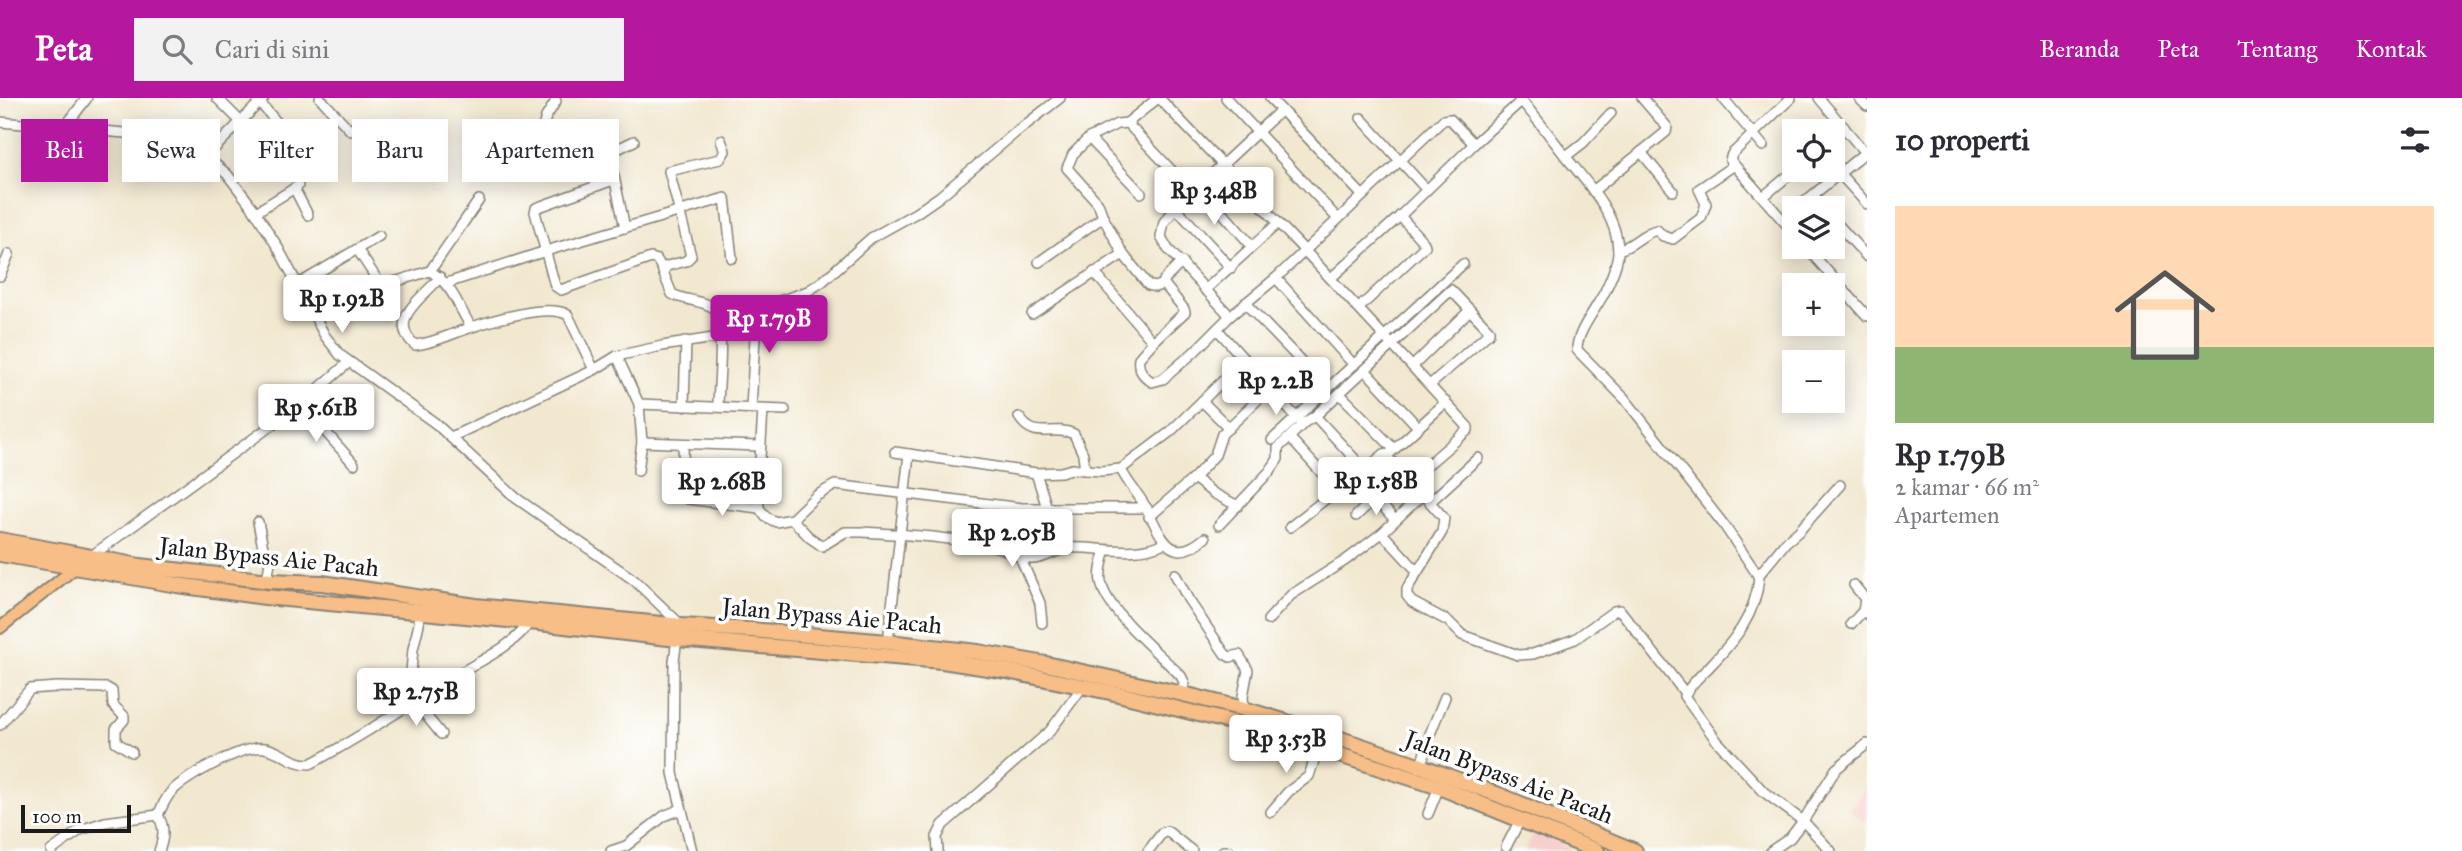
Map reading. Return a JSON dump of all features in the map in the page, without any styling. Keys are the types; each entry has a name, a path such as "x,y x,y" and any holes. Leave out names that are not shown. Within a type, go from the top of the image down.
{"highway":[{"name":"Jalan Bypass Aie Pacah","path":"0,540 140,566 270,581 322,583 680,633 751,630 888,642 991,655 1244,709 1421,766 1517,802 1634,851"},
{"path":"0,554 265,597 680,633 942,661 1007,671 1083,686 1245,726 1318,748 1438,787 1597,851"},
{"path":"1244,709 1245,726"}],"main road":[{"path":"0,628 90,556"}],"street":[{"path":"71,119 88,98"},
{"path":"217,98 238,119"},
{"path":"320,98 351,131"},
{"path":"451,437 594,370 617,356 686,341 720,337 754,310 808,291 823,281 865,242 939,197 1060,98"},
{"path":"1164,284 1155,287 1148,285 1123,254 1098,203 1067,168 1073,154 1089,138 1117,124 1127,123 1158,98 1306,251 1468,429 1410,480"},
{"path":"1226,98 1338,219"},
{"path":"1270,98 1362,195"},
{"path":"1592,191 1667,129 1642,98"},
{"path":"1782,220 1730,160 1732,154 1791,98"},
{"path":"1819,98 1837,119"},
{"path":"1860,98 1867,106"},
{"path":"545,119 556,99"},
{"path":"1331,278 1400,216 1520,99 1549,132 1607,215 1618,250 1607,288 1578,339 1577,350 1625,399 1724,525 1758,576 1759,582 1744,626 1732,644 1685,693"},
{"path":"1725,99 1763,146"},
{"path":"242,119 262,101 277,119"},
{"path":"1230,316 1161,237 1164,222 1195,189 1281,110"},
{"path":"1566,156 1583,143 1611,113"},
{"path":"1361,118 1426,189"},
{"path":"1164,284 1185,312 1141,353 1138,363 1146,378 1152,382 1159,382 1195,352 1230,316 1306,251 1362,195 1446,119 1452,121 1474,144"},
{"path":"0,122 21,124"},
{"path":"1127,123 1251,245"},
{"path":"220,142 234,127"},
{"path":"1845,128 1866,153 1845,169"},
{"path":"1089,138 1141,193"},
{"path":"663,270 667,266 686,261 691,256 669,171 720,159 725,151 721,140"},
{"path":"619,148 634,141"},
{"path":"1641,152 1673,191"},
{"path":"1618,250 1650,230 1657,230 1663,236 1673,239 1701,218 1706,204 1699,189 1733,166"},
{"path":"220,170 240,188 256,212 325,336 348,363 435,423 516,498 634,580 680,633 674,661 673,773 692,851"},
{"path":"1845,180 1867,204"},
{"path":"1763,197 1782,181"},
{"path":"608,182 536,208 555,286 562,290 651,258 657,260 673,294 716,310 719,317 718,406"},
{"path":"614,182 625,228"},
{"path":"1813,196 1829,182"},
{"path":"256,212 296,187 308,215"},
{"path":"594,370 568,315 562,312 534,312 471,327 415,345 410,341 404,325 406,312 443,280 725,198 732,258"},
{"path":"357,249 380,284 430,271 479,200"},
{"path":"1177,208 1231,268"},
{"path":"1359,309 1425,246 1400,216"},
{"path":"1039,262 1103,217"},
{"path":"1205,290 1278,223"},
{"path":"1845,232 1867,257"},
{"path":"297,285 379,236"},
{"path":"0,276 9,254"},
{"path":"1032,314 1123,254"},
{"path":"1817,259 1867,316"},
{"path":"1164,284 1164,280 1182,262"},
{"path":"1272,440 1300,421 1315,416 1340,394 1463,264"},
{"path":"430,271 443,280 471,327"},
{"path":"1094,272 1153,342"},
{"path":"1276,278 1354,365"},
{"path":"1219,525 1270,471 1278,459 1278,448 1290,438 1300,421 1328,389 1354,365 1389,341 1451,290 1489,333 1430,385"},
{"path":"1245,303 1328,389"},
{"path":"1413,366 1470,310"},
{"path":"743,319 754,330 755,337 751,408"},
{"path":"1217,329 1300,421"},
{"path":"684,406 686,341"},
{"path":"617,356 639,404 642,442 638,471"},
{"path":"895,452 1036,473 1072,469 1121,469 1170,432 1245,359"},
{"path":"90,556 301,404 348,363"},
{"path":"1365,370 1418,427"},
{"path":"763,410 759,446 759,508 766,517 776,522 792,519 816,496 835,485 1022,508 1148,512 1194,478 1215,455 1220,438 1270,388"},
{"path":"1340,394 1394,449"},
{"path":"1202,401 1229,428"},
{"path":"1387,456 1446,402"},
{"path":"301,404 354,464"},
{"path":"639,404 785,410"},
{"path":"1019,416 1024,425 1032,430 1067,431 1074,434 1083,453 1085,470"},
{"path":"1315,416 1364,469"},
{"path":"1290,438 1337,491"},
{"path":"642,442 759,446"},
{"path":"683,444 684,485 688,499 759,508"},
{"path":"888,642 909,454"},
{"path":"1290,527 1340,491 1382,454 1387,456 1444,518 1444,524 1406,589 1412,602 1448,621 1462,635 1518,654 1541,652 1575,639 1614,611 1620,610 1685,693 1686,700 1697,716 1764,792 1804,821 1831,851"},
{"path":"1430,502 1478,458"},
{"path":"1121,469 1164,543 1175,550 1182,550 1198,545 1205,538"},
{"path":"1036,473 1047,508"},
{"path":"1356,477 1395,520"},
{"path":"1194,478 1213,494 1238,506"},
{"path":"1758,576 1840,485"},
{"path":"1268,620 1291,595 1346,560 1381,533 1423,494"},
{"path":"1356,516 1375,498"},
{"path":"1060,509 1060,549"},
{"path":"792,519 819,545 825,545 845,532 900,534 1000,547 1020,557 1032,559 1060,549 1146,549 1164,543"},
{"path":"258,522 264,552 270,563 267,579 270,581"},
{"path":"1381,533 1417,571"},
{"path":"1106,550 1100,576 1104,592 1116,610 1181,676 1184,681 1183,694"},
{"path":"1020,557 1040,603 1042,623"},
{"path":"1175,574 1188,599 1225,654 1230,657 1239,655 1248,670 1244,709"},
{"path":"1851,624 1865,612 1865,599 1853,585"},
{"path":"419,612 413,649 411,704 441,734"},
{"path":"158,815 170,793 190,777 252,747 267,748 300,765 310,764 512,641 530,622"},
{"path":"938,851 937,837 943,825 1049,731 1083,686"},
{"path":"0,725 30,690 58,687 107,688 112,691 113,705 124,716 116,729 116,741 132,752"},
{"path":"1421,766 1445,697"},
{"path":"1771,851 1790,838 1804,821 1836,769 1867,744"},
{"path":"1271,812 1288,792 1309,776 1318,748"},
{"path":"1427,814 1438,787"},
{"path":"611,851 626,846 664,816 681,808"},
{"path":"51,851 80,830 106,822 158,815"},
{"path":"158,815 163,824 159,851"},
{"path":"1506,847 1520,820"},
{"path":"1148,851 1162,832 1167,831 1192,851"},
{"path":"1223,851 1229,851"}],"shaded area":[{"path":"1867,786 1867,824 1849,810"},
{"path":"1535,830 1574,851 1525,851"}]}
